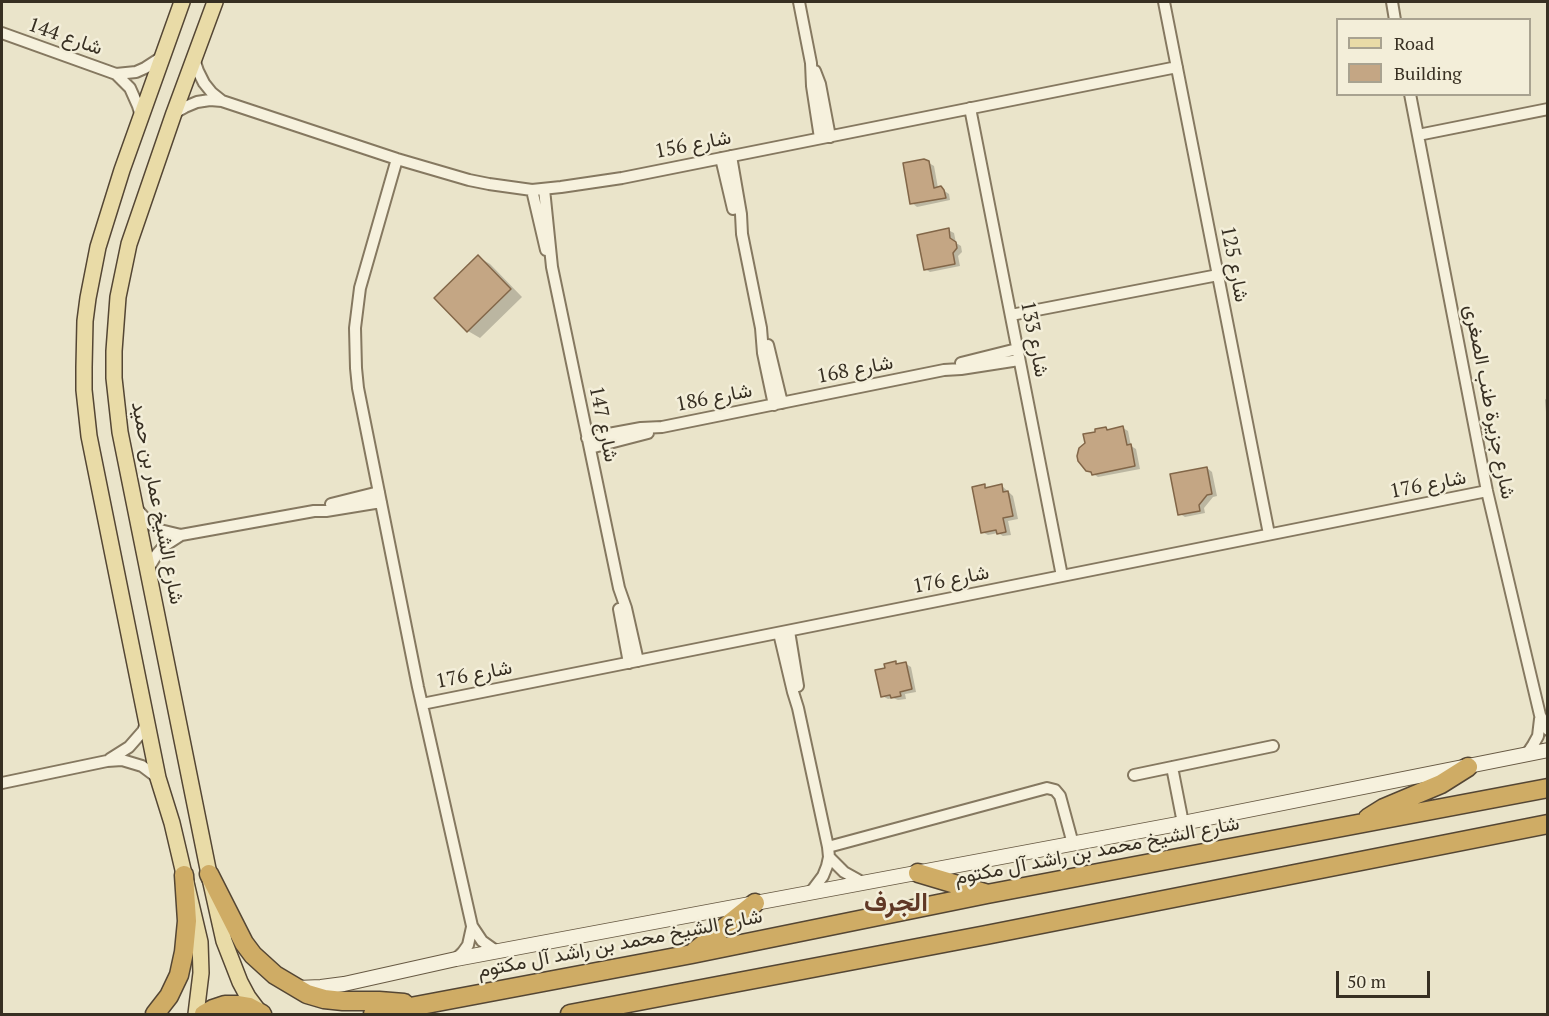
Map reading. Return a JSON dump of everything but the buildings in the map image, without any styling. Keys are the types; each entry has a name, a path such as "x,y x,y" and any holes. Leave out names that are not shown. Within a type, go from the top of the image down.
{"highway":[{"path":"1358,825 1384,808 1426,790 1468,767"},
{"name":"شارع الشيخ محمد بن راشد آل مكتوم","path":"373,1014 692,954 987,894 1548,788"},
{"path":"570,1014 1548,824"},
{"path":"918,873 987,894"},
{"path":"209,874 236,930 253,955 275,975 307,994 324,999 388,1001 417,1007"},
{"path":"155,1014 170,996 179,975 184,952 187,921 184,875"},
{"path":"692,954 755,903"},
{"path":"204,1014 225,1005 237,1005 249,1007 261,1014"}],"main road":[{"path":"182,2 107,214 96,255 85,321 84,367 89,436 158,778 172,823 200,942 202,958 196,1014"},
{"name":"شارع الشيخ عمار بن حميد","path":"215,2 129,244 121,279 115,324 116,405 147,571 209,874 229,956 244,990 261,1014"}],"street":[{"path":"800,2 811,63 812,86 825,137"},
{"name":"شارع 125","path":"1164,2 1269,534"},
{"path":"1392,2 1395,18"},
{"name":"شارع 144","path":"2,33 116,74 130,88 141,116"},
{"name":"شارع 144","path":"116,74 136,72 162,57"},
{"name":"شارع 156","path":"194,59 204,83 222,101"},
{"name":"شارع 156","path":"174,113 197,102 222,101 397,159 479,182 532,190 622,178 1177,67"},
{"name":"شارع جزيرة طنب الصغرى","path":"1410,96 1487,491 1540,715 1538,736 1527,754"},
{"name":"شارع 133","path":"970,108 1062,576"},
{"path":"1418,135 1548,109"},
{"path":"726,157 735,214 742,234 761,328 763,354 778,404"},
{"path":"397,159 360,288 355,328 356,368 358,388 422,704 472,926 468,945 456,959"},
{"name":"شارع 147","path":"544,189 552,267"},
{"name":"شارع 147","path":"532,190 552,267 618,588 621,619 633,662"},
{"path":"1011,315 1218,275"},
{"name":"شارع 168","path":"778,404 944,370 962,369 1018,354"},
{"name":"شارع 186","path":"589,443 641,428 662,427 778,404"},
{"name":"شارع 176","path":"422,704 1487,491"},
{"path":"147,571 157,554 172,540 182,535 314,511 326,511 380,497"},
{"path":"135,507 150,524 160,530 182,535"},
{"path":"784,632 793,692 829,852 844,872 862,882"},
{"name":"شارع جزيرة طنب الصغرى","path":"1540,715 1548,730"},
{"path":"107,761 129,747 143,731 147,721"},
{"path":"1134,775 1273,746"},
{"path":"296,988 344,984 496,951 1183,823 1548,750"},
{"path":"2,783 107,761 122,760 150,771 158,778"},
{"path":"1172,767 1183,823"},
{"path":"829,852 1047,788 1055,790 1060,796 1073,844"},
{"path":"811,892 823,876 829,852"},
{"path":"472,926 482,941 496,951"}],"district":[{"name":"الجرف","path":"896,904"}]}
